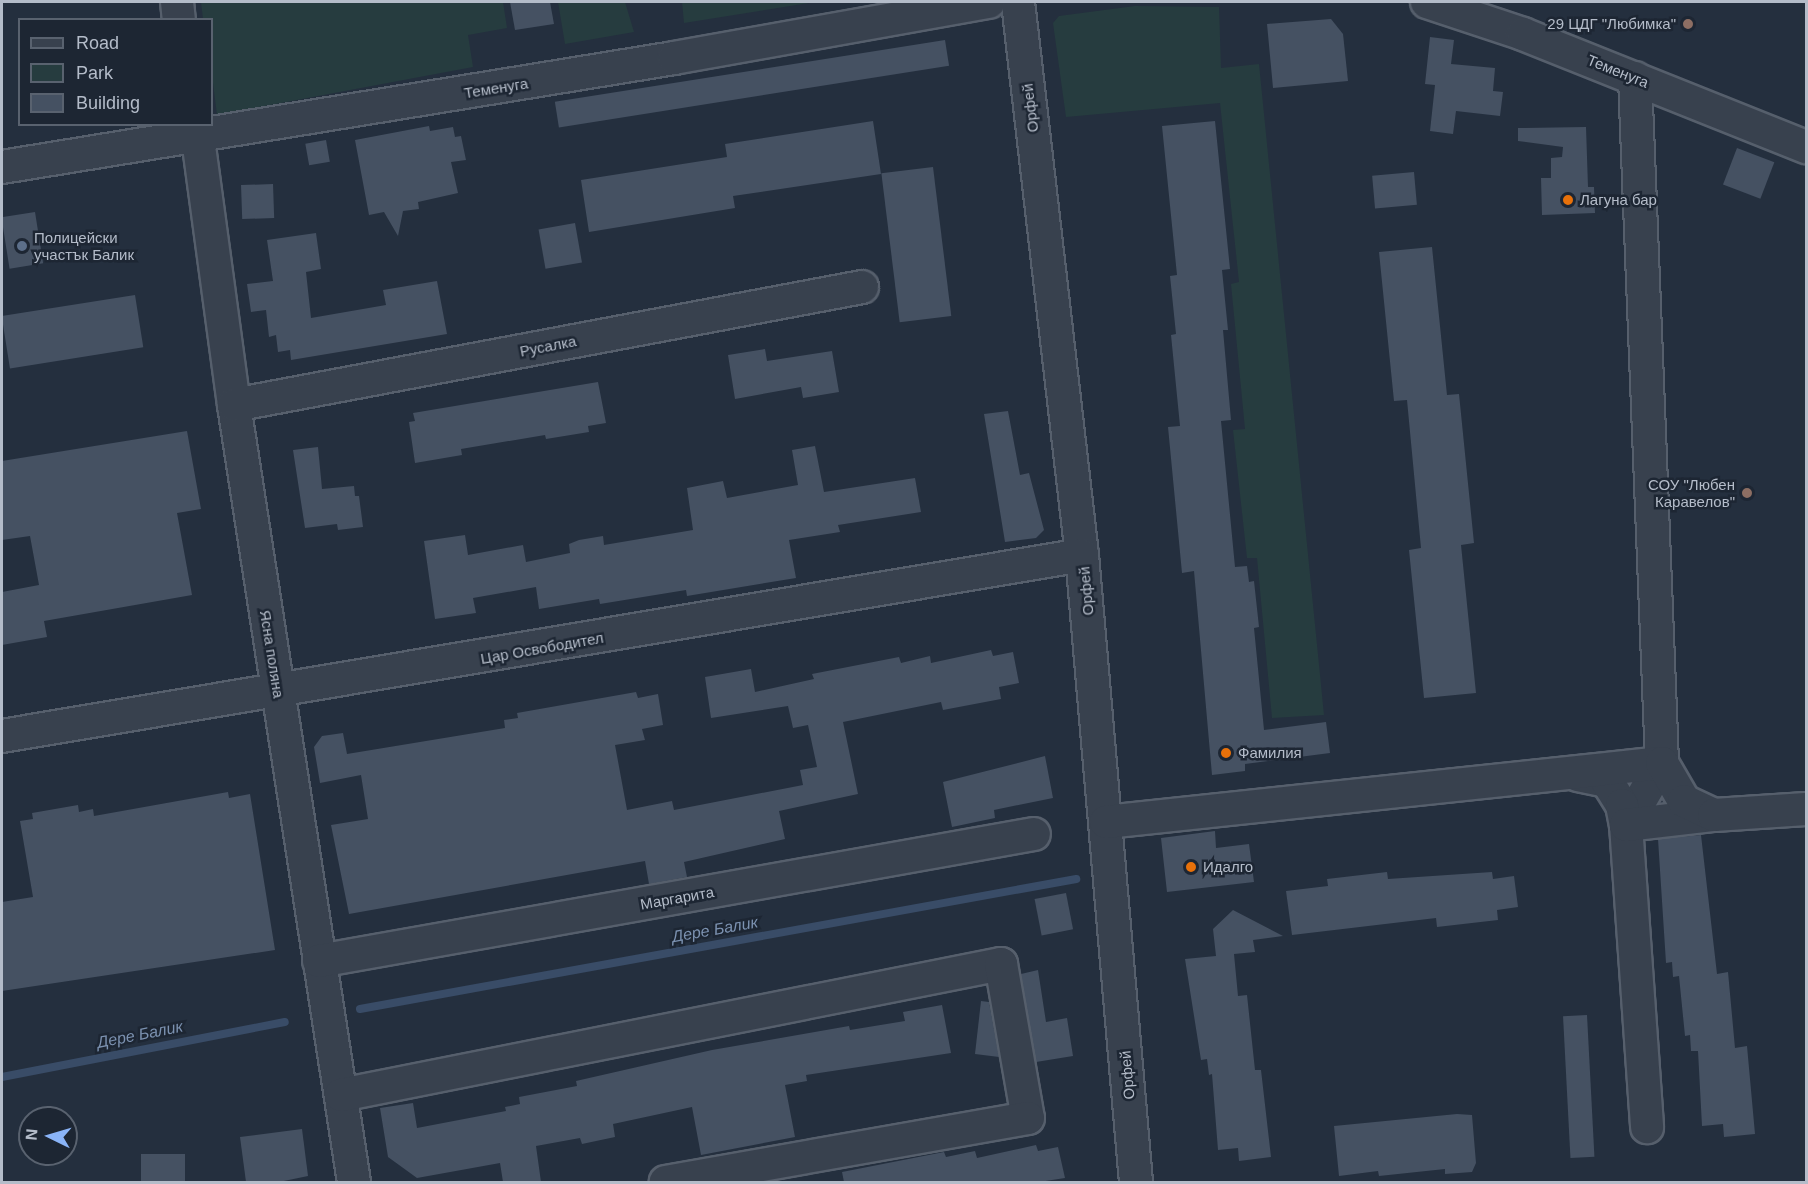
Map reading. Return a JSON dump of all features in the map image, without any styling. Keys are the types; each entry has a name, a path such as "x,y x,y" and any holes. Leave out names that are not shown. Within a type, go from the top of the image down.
{"street":[{"path":"177,2 179,18"},
{"name":"Теменуга","path":"2,167 197,131 989,2"},
{"name":"Орфей","path":"1018,2 1082,555 1136,1182"},
{"name":"Теменуга","path":"1427,2 1635,78 1806,147"},
{"path":"1635,78 1662,763 1684,801 1714,815"},
{"name":"Ясна поляна","path":"197,131 234,405 277,693 354,1182"},
{"name":"Русалка","path":"234,405 862,287"},
{"name":"Цар Освободител","path":"2,736 277,693 1082,555"},
{"path":"1106,822 1662,763"},
{"path":"1626,825 1662,763"},
{"path":"1571,773 1607,781 1622,805 1626,825 1647,1127"},
{"path":"1626,825 1714,815 1806,809"},
{"name":"Маргарита","path":"319,961 1034,834"},
{"path":"341,1095 1001,964 1028,1118 666,1182"}],"green space":[{"path":"201,2 503,2 507,28 468,35 473,67 217,115 213,83 213,18 203,18"},
{"path":"558,2 625,2 634,32 565,44"},
{"path":"682,2 815,2 684,23"},
{"path":"1135,6 1219,7 1221,68 1259,64 1324,715 1272,718 1257,558 1247,558 1233,430 1245,429 1231,284 1239,282 1220,103 1066,117 1053,23 1059,16"}],"building":[{"path":"510,2 550,2 554,24 515,30"},
{"path":"1331,19 1343,34 1348,81 1273,88 1267,24"},
{"path":"1430,37 1454,40 1451,64 1495,68 1493,91 1503,92 1500,116 1456,111 1453,134 1430,131 1435,85 1425,84"},
{"path":"945,40 949,66 559,127 555,102"},
{"path":"873,121 881,174 733,196 735,208 589,232 581,180 727,157 725,144"},
{"path":"1215,121 1230,269 1222,270 1228,330 1223,330 1231,420 1221,421 1235,567 1247,566 1249,582 1254,581 1259,627 1254,628 1264,730 1326,722 1330,753 1245,764 1245,771 1212,775 1194,571 1182,573 1168,427 1180,426 1171,335 1176,334 1170,276 1177,275 1162,126"},
{"path":"429,126 430,131 453,127 455,137 461,136 466,160 451,162 458,193 418,202 419,209 403,211 398,236 384,212 369,215 355,140"},
{"path":"1586,127 1588,187 1594,187 1595,213 1542,215 1541,178 1551,178 1551,158 1562,157 1563,147 1518,141 1518,128"},
{"path":"326,140 330,162 309,165 305,144"},
{"path":"1737,148 1774,162 1760,199 1723,184"},
{"path":"933,167 951,316 900,322 881,173"},
{"path":"1414,172 1417,205 1375,209 1372,176"},
{"path":"273,184 274,218 242,219 241,185"},
{"name":"Полицейски участък Балик","path":"35,212 43,263 10,269 2,217"},
{"path":"575,223 582,262 546,269 539,229"},
{"path":"316,233 321,269 306,272 311,318 386,305 383,290 437,281 447,334 291,360 290,350 278,352 276,335 269,337 266,310 251,312 247,284 273,281 267,240"},
{"path":"1432,247 1447,395 1459,394 1474,543 1461,545 1476,693 1424,698 1409,550 1421,548 1407,400 1394,401 1379,252"},
{"path":"135,295 143,347 10,368 2,316"},
{"path":"765,349 767,361 832,351 839,392 803,398 801,387 735,399 728,355"},
{"path":"598,382 606,423 588,426 589,432 546,439 545,435 461,449 462,455 415,463 409,422 415,421 413,413"},
{"path":"1008,411 1020,475 1029,473 1044,530 1036,538 1005,542 984,414"},
{"path":"187,431 201,509 177,513 192,595 44,621 47,637 2,645 2,592 39,585 30,536 2,540 2,461"},
{"path":"815,446 824,492 915,478 921,512 838,525 840,532 789,540 796,578 687,596 686,590 600,604 599,599 539,609 536,587 473,598 476,613 435,619 424,541 465,535 468,555 523,545 526,562 570,553 569,544 579,540 603,536 604,545 693,530 687,488 723,481 727,498 798,485 792,450"},
{"path":"318,447 322,489 354,486 355,496 359,496 363,527 338,530 337,524 305,528 293,450"},
{"path":"991,650 993,656 1013,652 1019,683 999,687 1001,699 943,710 941,702 843,722 858,794 779,811 785,839 684,862 687,877 649,884 645,861 349,914 331,825 368,819 361,775 320,783 314,747 322,736 343,733 347,754 505,728 504,720 518,718 517,713 636,692 638,698 658,694 663,725 642,729 645,740 615,745 627,810 672,801 674,810 803,785 800,770 817,767 808,725 793,728 788,706 711,718 705,677 751,669 755,692 814,679 812,674 899,657 901,663 930,656 931,663"},
{"path":"1045,756 1053,798 994,810 995,818 952,827 943,782"},
{"path":"228,792 229,798 250,794 275,950 2,991 2,902 33,897 20,821 33,819 32,813 78,805 79,812 93,809 94,816"},
{"name":"Идалго","path":"1215,831 1216,848 1249,844 1254,882 1167,892 1161,838"},
{"path":"1701,835 1717,974 1728,972 1735,1048 1747,1046 1755,1134 1724,1137 1723,1124 1702,1126 1698,1051 1691,1051 1690,1035 1685,1036 1679,976 1673,977 1672,962 1666,963 1658,839"},
{"path":"1387,872 1388,879 1492,872 1493,879 1514,876 1518,907 1497,910 1498,920 1437,927 1436,918 1292,935 1286,891 1328,886 1327,879"},
{"path":"1066,893 1073,929 1042,935 1035,899"},
{"path":"1233,910 1283,936 1253,940 1255,952 1234,954 1238,996 1247,995 1255,1070 1261,1070 1271,1157 1239,1161 1238,1148 1218,1150 1212,1074 1209,1075 1207,1059 1201,1060 1185,959 1216,956 1213,929"},
{"path":"1038,970 1046,1022 1067,1018 1073,1056 1036,1062 1021,974"},
{"path":"981,1001 989,1002 999,1057 975,1054"},
{"path":"942,1005 951,1053 806,1075 807,1081 785,1085 795,1137 701,1155 692,1107 613,1124 615,1137 582,1144 580,1138 536,1146 541,1182 503,1182 500,1163 417,1178 388,1157 380,1108 413,1103 417,1128 506,1111 505,1107 520,1104 519,1097 577,1086 576,1081 712,1050 849,1026 850,1030 905,1021 903,1012"},
{"path":"1587,1015 1594,1157 1570,1158 1563,1016"},
{"path":"1457,1114 1472,1115 1476,1163 1472,1172 1445,1174 1445,1169 1379,1176 1378,1171 1339,1176 1334,1126"},
{"path":"302,1129 308,1176 279,1182 246,1182 240,1137"},
{"path":"1036,1145 1038,1151 1058,1147 1065,1178 1039,1182 844,1182 842,1172 944,1152 946,1157 975,1151 977,1158"},
{"path":"141,1154 185,1154 185,1182 141,1182"}],"waterway":[{"name":"Дере Балик","path":"360,1009 1076,879"},
{"name":"Дере Балик","path":"2,1077 285,1022"}],"place":[{"name":"29 ЦДГ \"Любимка\"","path":"1688,24"},
{"name":"Лагуна бар","path":"1568,200"},
{"name":"Полицейски участък Балик","path":"22,246"},
{"name":"СОУ \"Любен Каравелов\"","path":"1747,493"},
{"name":"Фамилия","path":"1226,753"},
{"name":"Идалго","path":"1191,867"}]}
